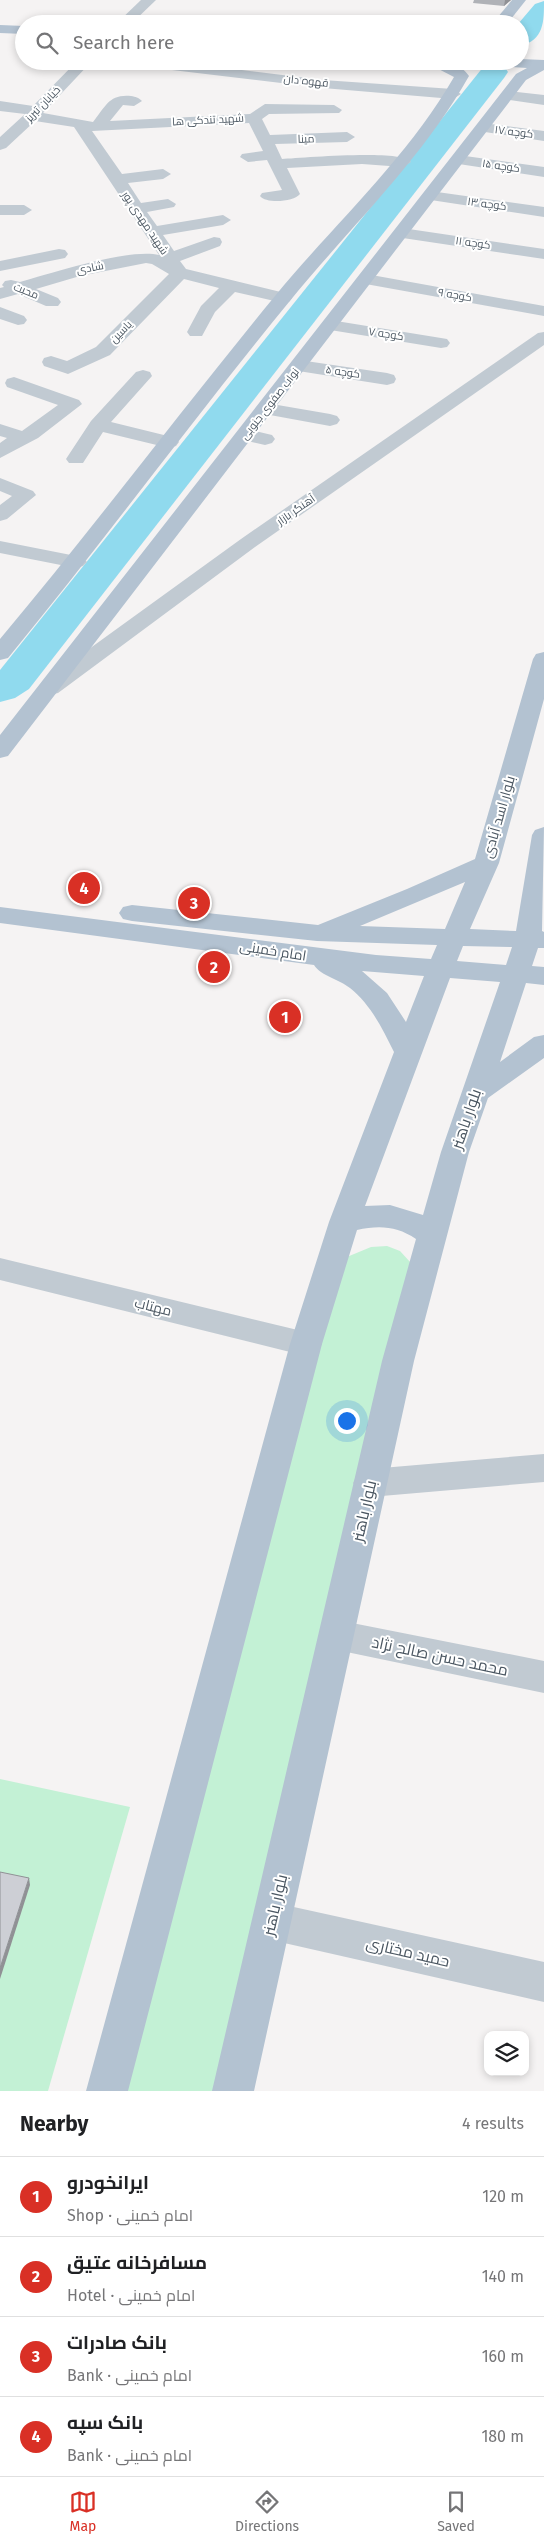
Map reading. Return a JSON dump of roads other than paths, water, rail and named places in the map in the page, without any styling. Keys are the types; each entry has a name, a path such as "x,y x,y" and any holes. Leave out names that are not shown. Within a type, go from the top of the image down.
{"main road":[{"path":"506,15 519,0"},
{"path":"0,29 15,30"},
{"path":"0,39 15,40"},
{"path":"529,55 543,56"},
{"path":"529,57 543,56"},
{"name":"نواب صفوی جنوبی","path":"529,69 543,56"},
{"path":"454,70 462,76"},
{"path":"0,653 76,562 283,298 403,162 453,94 462,76 466,72 478,70"},
{"path":"508,70 521,76"},
{"name":"نواب صفوی جنوبی","path":"0,751 508,96 521,76 528,70"},
{"name":"بلوار اسد آبادی","path":"441,970 486,863 544,659"},
{"path":"536,939 544,835"},
{"path":"408,1054 393,1021 372,990 340,969 313,945 486,863"},
{"name":"امام خمینی","path":"0,899 313,945 441,970 531,976"},
{"name":"امام خمینی","path":"0,915 313,945 456,936 536,939"},
{"name":"بلوار باهنر","path":"233,2091 398,1362 455,1152 475,1093 531,976 536,939"},
{"path":"107,2091 306,1344 344,1222 441,970"},
{"path":"475,1093 544,1044"},
{"path":"344,1222 369,1215 392,1215 414,1221 432,1234"}],"street":[{"path":"133,15 149,0"},
{"name":"خیابان تبریز","path":"0,145 35,114 77,70"},
{"name":"قهوه دان","path":"206,70 323,84 453,94"},
{"path":"508,96 544,100"},
{"path":"242,99 249,118 265,109 334,110"},
{"path":"0,106 90,126 119,100 134,101"},
{"name":"شهید تندکی ها","path":"90,126 165,128 249,118 265,140 292,194 268,196"},
{"name":"شهید مهدی پور","path":"90,126 116,180 174,266"},
{"name":"کوچه ۱۷","path":"483,128 544,136"},
{"name":"مینا","path":"265,140 347,137"},
{"path":"248,157 276,160 362,159 403,162"},
{"name":"کوچه ۱۵","path":"458,160 544,172"},
{"path":"116,180 163,174"},
{"name":"کوچه ۱۳","path":"430,196 544,212"},
{"path":"134,209 168,204"},
{"path":"0,210 24,210"},
{"path":"151,232 223,220"},
{"name":"کوچه ۱۱","path":"402,233 544,254"},
{"path":"174,266 214,242"},
{"path":"20,243 28,260"},
{"path":"0,266 59,254"},
{"name":"شادی","path":"0,294 76,271 146,258 174,266"},
{"path":"174,266 231,286 283,298"},
{"name":"یاسین","path":"51,362 68,368 103,351 174,266"},
{"name":"کوچه ۹","path":"366,279 544,311"},
{"name":"محبت","path":"0,281 52,302"},
{"path":"196,332 206,310 231,286"},
{"path":"0,312 18,320"},
{"name":"کوچه ۷","path":"330,326 441,343"},
{"name":"آهنگر بازار","path":"50,688 248,543 544,337"},
{"name":"کوچه ۵","path":"299,366 387,378"},
{"path":"76,459 98,425 143,376"},
{"path":"0,452 22,437 31,434 72,404 14,383"},
{"path":"266,409 330,420"},
{"path":"98,425 170,442"},
{"path":"0,430 22,437"},
{"path":"246,435 265,439"},
{"path":"0,484 26,494 0,515"},
{"path":"0,547 76,562"},
{"name":"مهتاب","path":"0,1269 306,1344"},
{"path":"370,1483 544,1468"},
{"name":"محمد حسن صالح نژاد","path":"336,1635 544,1678"},
{"name":"حمید مختاری","path":"271,1921 544,1982"}],"waterway":[{"path":"529,27 544,9"},
{"path":"0,689 14,680 494,72"}],"place":[{"name":"بانک سپه","path":"84,888"},
{"name":"بانک صادرات","path":"194,903"},
{"name":"مسافرخانه عتیق","path":"214,967"},
{"name":"ایرانخودرو","path":"285,1017"}]}
